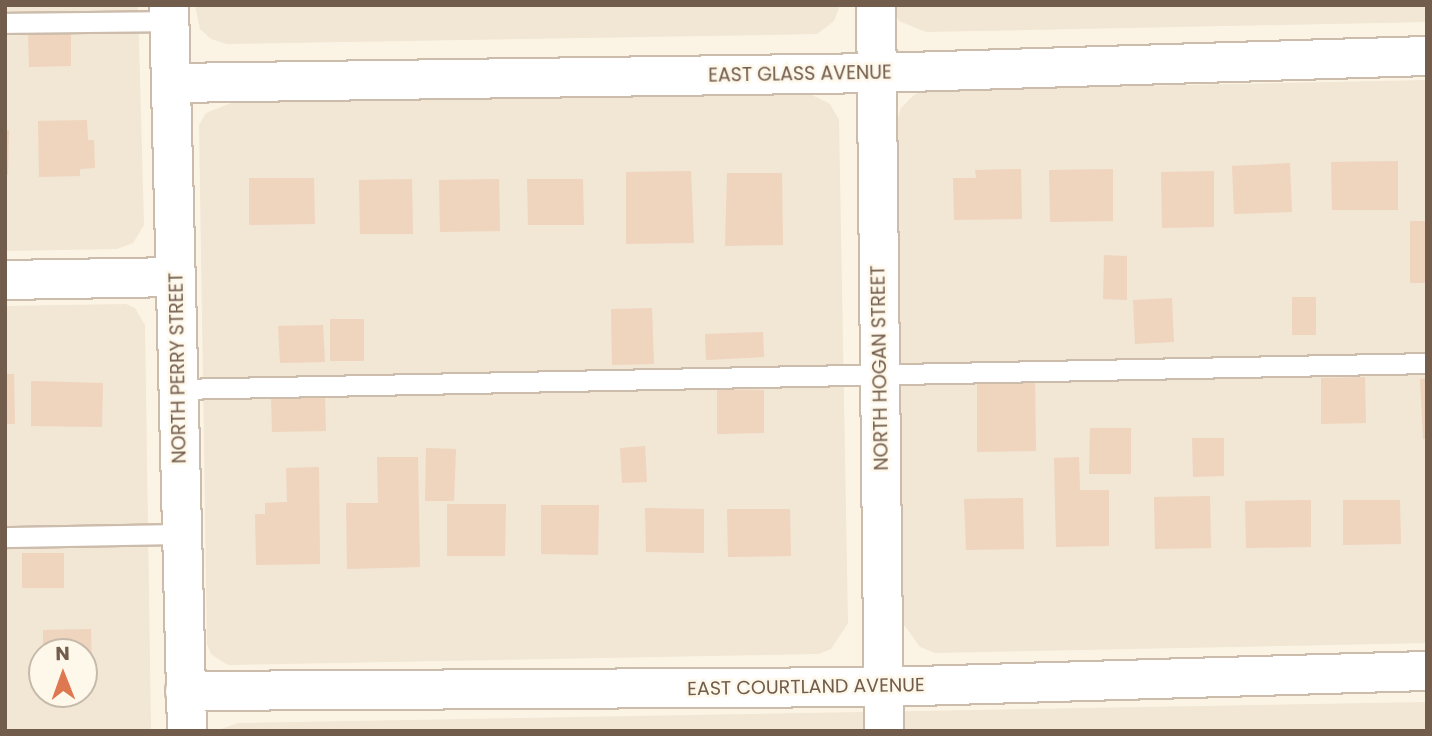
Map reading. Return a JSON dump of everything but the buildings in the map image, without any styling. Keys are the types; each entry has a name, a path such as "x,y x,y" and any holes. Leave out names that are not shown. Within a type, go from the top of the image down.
{"street":[{"name":"NORTH HOGAN STREET","path":"876,5 884,731"},
{"name":"NORTH PERRY STREET","path":"169,13 173,83 175,277 187,731"},
{"name":"EAST GLASS AVENUE","path":"173,83 877,73 1427,56"},
{"path":"5,280 175,277"},
{"name":"EAST COURTLAND AVENUE","path":"185,691 884,687 1427,671"}],"lane":[{"path":"5,23 169,13"},
{"path":"178,388 880,377 1427,363"},
{"path":"5,537 182,534"}],"shaded area":[{"path":"5,5 138,5 144,225 133,243 117,249 5,251"},
{"path":"195,5 840,5 834,21 817,34 227,44 211,39 200,29"},
{"path":"891,5 1427,5 1427,22 926,32 899,21"},
{"path":"1427,80 1427,643 935,653 920,647 902,622 896,124 901,108 915,94 932,90"},
{"path":"804,91 830,104 839,120 848,623 831,649 819,654 228,665 211,654 207,644 199,125 206,113 231,103"},
{"path":"126,304 135,308 145,325 151,731 5,731 5,306"},
{"path":"1427,702 1427,731 216,731 238,723"}]}
